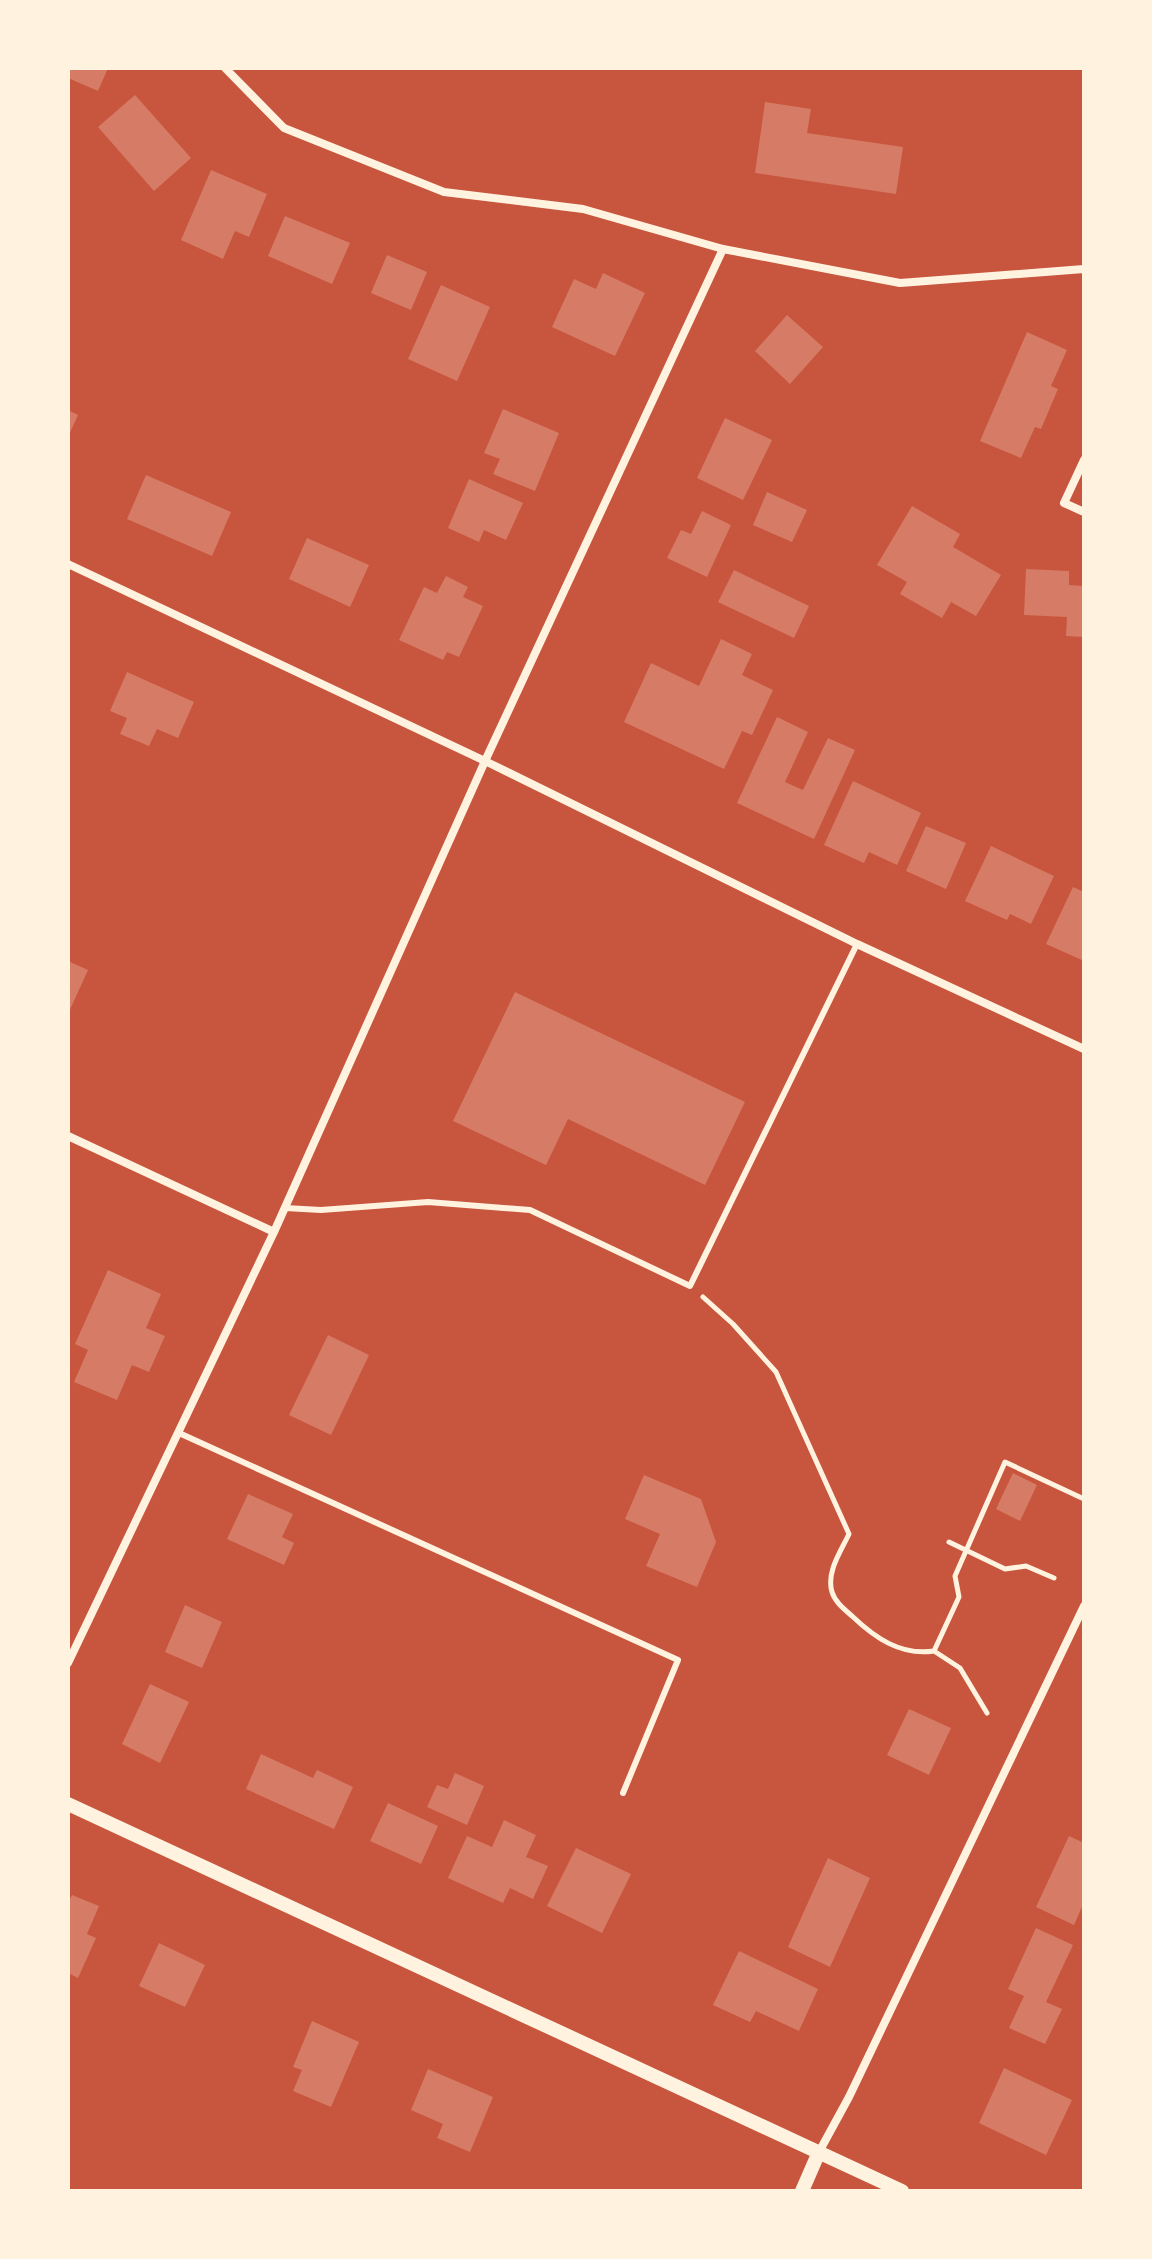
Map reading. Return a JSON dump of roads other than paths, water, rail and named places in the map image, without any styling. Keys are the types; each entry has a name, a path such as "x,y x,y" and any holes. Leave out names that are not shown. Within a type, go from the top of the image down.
{"street":[{"path":"225,68 284,128 444,192 583,209 723,249 900,283 1084,269"},
{"path":"68,1663 274,1232 485,761 723,249"},
{"path":"1084,460 1064,503 1084,512"},
{"path":"68,564 485,761 857,944 1084,1049"},
{"path":"68,1136 274,1232"},
{"path":"802,2191 1084,1606"},
{"path":"68,1804 902,2191"}],"lane":[{"path":"285,1208 321,1210 428,1202 530,1210 690,1286 857,944"},
{"path":"179,1433 678,1660 623,1793"}]}
